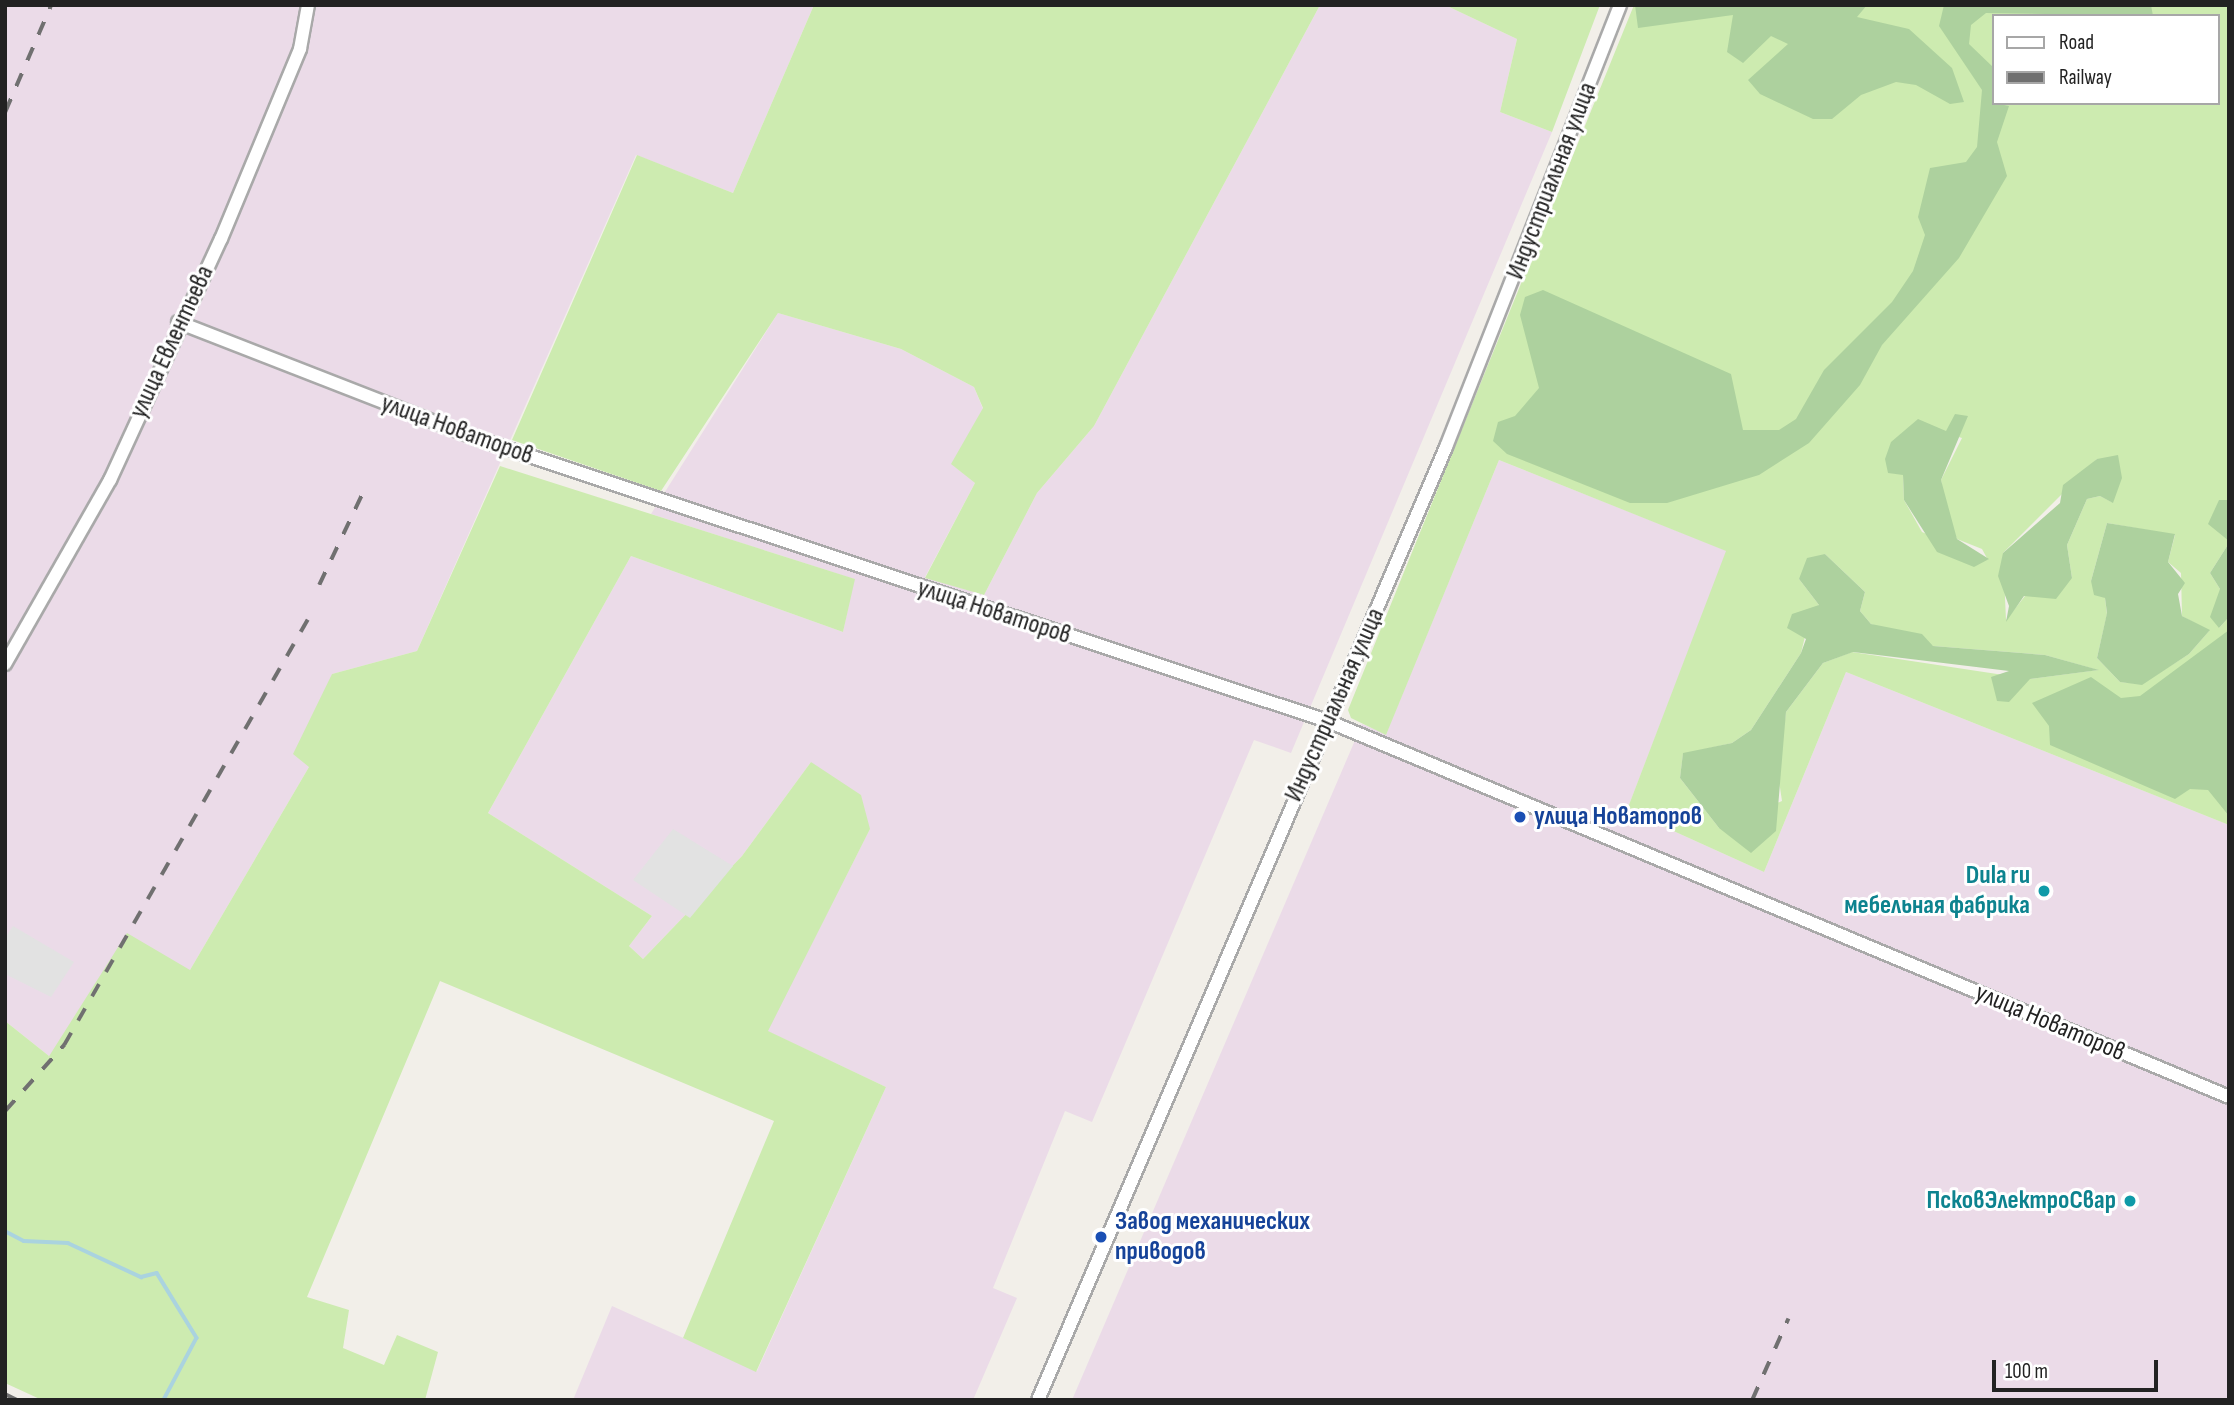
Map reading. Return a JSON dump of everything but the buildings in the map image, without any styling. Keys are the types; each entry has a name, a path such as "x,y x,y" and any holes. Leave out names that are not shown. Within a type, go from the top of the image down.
{"street":[{"name":"улица Евлентьева","path":"5,664 110,480 178,322 221,239 300,49 308,5"},
{"name":"Индустриальная улица","path":"1040,1396 1330,722 1620,5"},
{"name":"улица Новаторов","path":"178,322 481,440 1330,722 2229,1097"}],"shaded area":[{"path":"5,5 814,5 733,193 636,155 417,651 332,674 309,767 190,970 49,1056 5,1021"},
{"path":"1320,5 1445,5 1517,39 1500,112 1552,132 1291,753 1254,740 1092,1122 1065,1111 993,1288 1017,1298 973,1400 573,1400 612,1306 757,1371 886,1087 767,1031 870,829 811,762 742,856 643,959 629,946 652,916 488,813 631,556 843,632 854,579 651,514 778,313 901,349 974,387 983,409 952,464 975,483 925,577 984,595 1037,493 1094,426"},
{"path":"1499,460 1727,551 1627,810 1764,872 1846,672 2229,825 2229,1400 1072,1400 1362,724 1386,734"},
{"path":"673,829 733,866 690,918 633,880"},
{"path":"13,926 74,962 51,997 5,974 5,938"}],"green space":[{"path":"814,5 1320,5 1094,426 1037,493 984,595 925,578 975,483 951,464 983,408 974,387 901,349 778,313 661,491 512,440 637,155 733,193"},
{"path":"1445,5 1600,5 1552,132 1500,112 1517,39"},
{"path":"1634,5 2229,5 2229,500 2219,500 2229,543 2210,573 2220,589 2219,628 2229,617 2229,825 1846,672 1764,872 1627,810 1726,551 1499,460 1386,735 1351,718 1348,710","holes":["1935,430 1962,438 1941,480 1947,516 1957,539 1982,549 1988,560 1922,532 1904,500 1903,475","2097,459 2112,502 2100,496 2087,499 2067,545 2072,578 2025,596 2006,620 2003,553","2107,523 2175,535 2168,562 2181,573 2182,616 2209,631 2189,654 2142,684 2120,682 2097,658 2107,614 2105,598 2091,581","1825,554 1865,592 1860,611 1871,624 1933,646 2045,655 2098,670 2030,679 1852,652 1823,663 1786,712 1778,774 1782,801 1719,828 1680,778 1683,754 1732,743 1751,730 1801,653 1811,612 1819,605 1799,579"]},
{"path":"1635,5 1867,5 1857,17 1909,29 1952,68 1964,102 1950,104 1916,85 1896,82 1861,95 1832,119 1813,119 1760,94 1748,80 1788,44 1771,36 1743,63 1727,52 1733,15 1638,28"},
{"path":"1944,5 2151,5 2153,14 1986,13 1971,25 1969,44 1993,67 1993,105 2009,106 1997,142 2007,176 1959,258 1882,345 1860,385 1809,443 1759,475 1667,503 1630,503 1507,454 1493,441 1498,422 1515,416 1539,388 1520,315 1525,297 1543,290 1731,374 1743,430 1779,430 1796,419 1824,370 1892,302 1913,271 1925,235 1918,217 1930,168 1966,162 1977,147 1982,90 1939,26"},
{"path":"1955,414 1968,416 1941,480 1957,539 1989,559 1974,567 1937,552 1904,500 1903,475 1888,473 1885,459 1891,442 1918,419 1946,431"},
{"path":"2118,455 2122,478 2113,503 2100,496 2087,499 2067,545 2072,578 2056,599 2024,596 2006,622 2009,606 1998,576 2003,553 2060,503 2063,485 2097,459"},
{"path":"500,466 855,579 843,632 631,556 488,813 652,916 629,946 643,959 742,856 811,762 861,795 870,829 768,1031 886,1087 756,1372 683,1338 774,1121 440,981 307,1297 349,1310 343,1348 384,1365 397,1335 438,1352 425,1400 42,1400 5,1383 5,1021 49,1056 46,1061 127,933 190,970 309,767 293,754 332,674 417,651"},
{"path":"2219,500 2229,500 2229,541 2208,524"},
{"path":"2107,523 2175,534 2168,562 2185,583 2178,594 2182,616 2210,630 2189,654 2142,685 2120,682 2097,658 2107,613 2105,598 2094,595 2091,581"},
{"path":"2229,543 2229,617 2219,628 2210,617 2220,589 2210,573"},
{"path":"1825,554 1865,592 1860,611 1871,624 1922,634 1933,646 2045,655 2099,670 2030,679 2009,702 1997,701 1991,677 2009,671 1853,652 1823,663 1786,712 1776,831 1751,853 1719,828 1680,778 1683,753 1732,743 1751,730 1801,653 1806,639 1787,628 1792,614 1819,605 1799,579 1807,558"},
{"path":"2229,630 2229,816 2208,790 2190,789 2175,799 2050,745 2049,726 2032,703 2091,677 2121,698 2140,696"}],"waterway":[{"path":"5,1231 24,1241 68,1243 141,1277 157,1273 197,1338 164,1400"}],"railway":[{"path":"5,112 51,5"},
{"path":"319,585 365,488"},
{"path":"5,1111 64,1045 310,616"},
{"path":"1752,1400 1788,1319"},
{"path":"5,1394 17,1400"}],"place":[{"name":"улица Новаторов","path":"1520,817"},
{"name":"Dula ru мебельная фабрика","path":"2044,891"},
{"name":"ПсковЭлектроСвар","path":"2130,1201"},
{"name":"Завод механических приводов","path":"1101,1237"}]}
